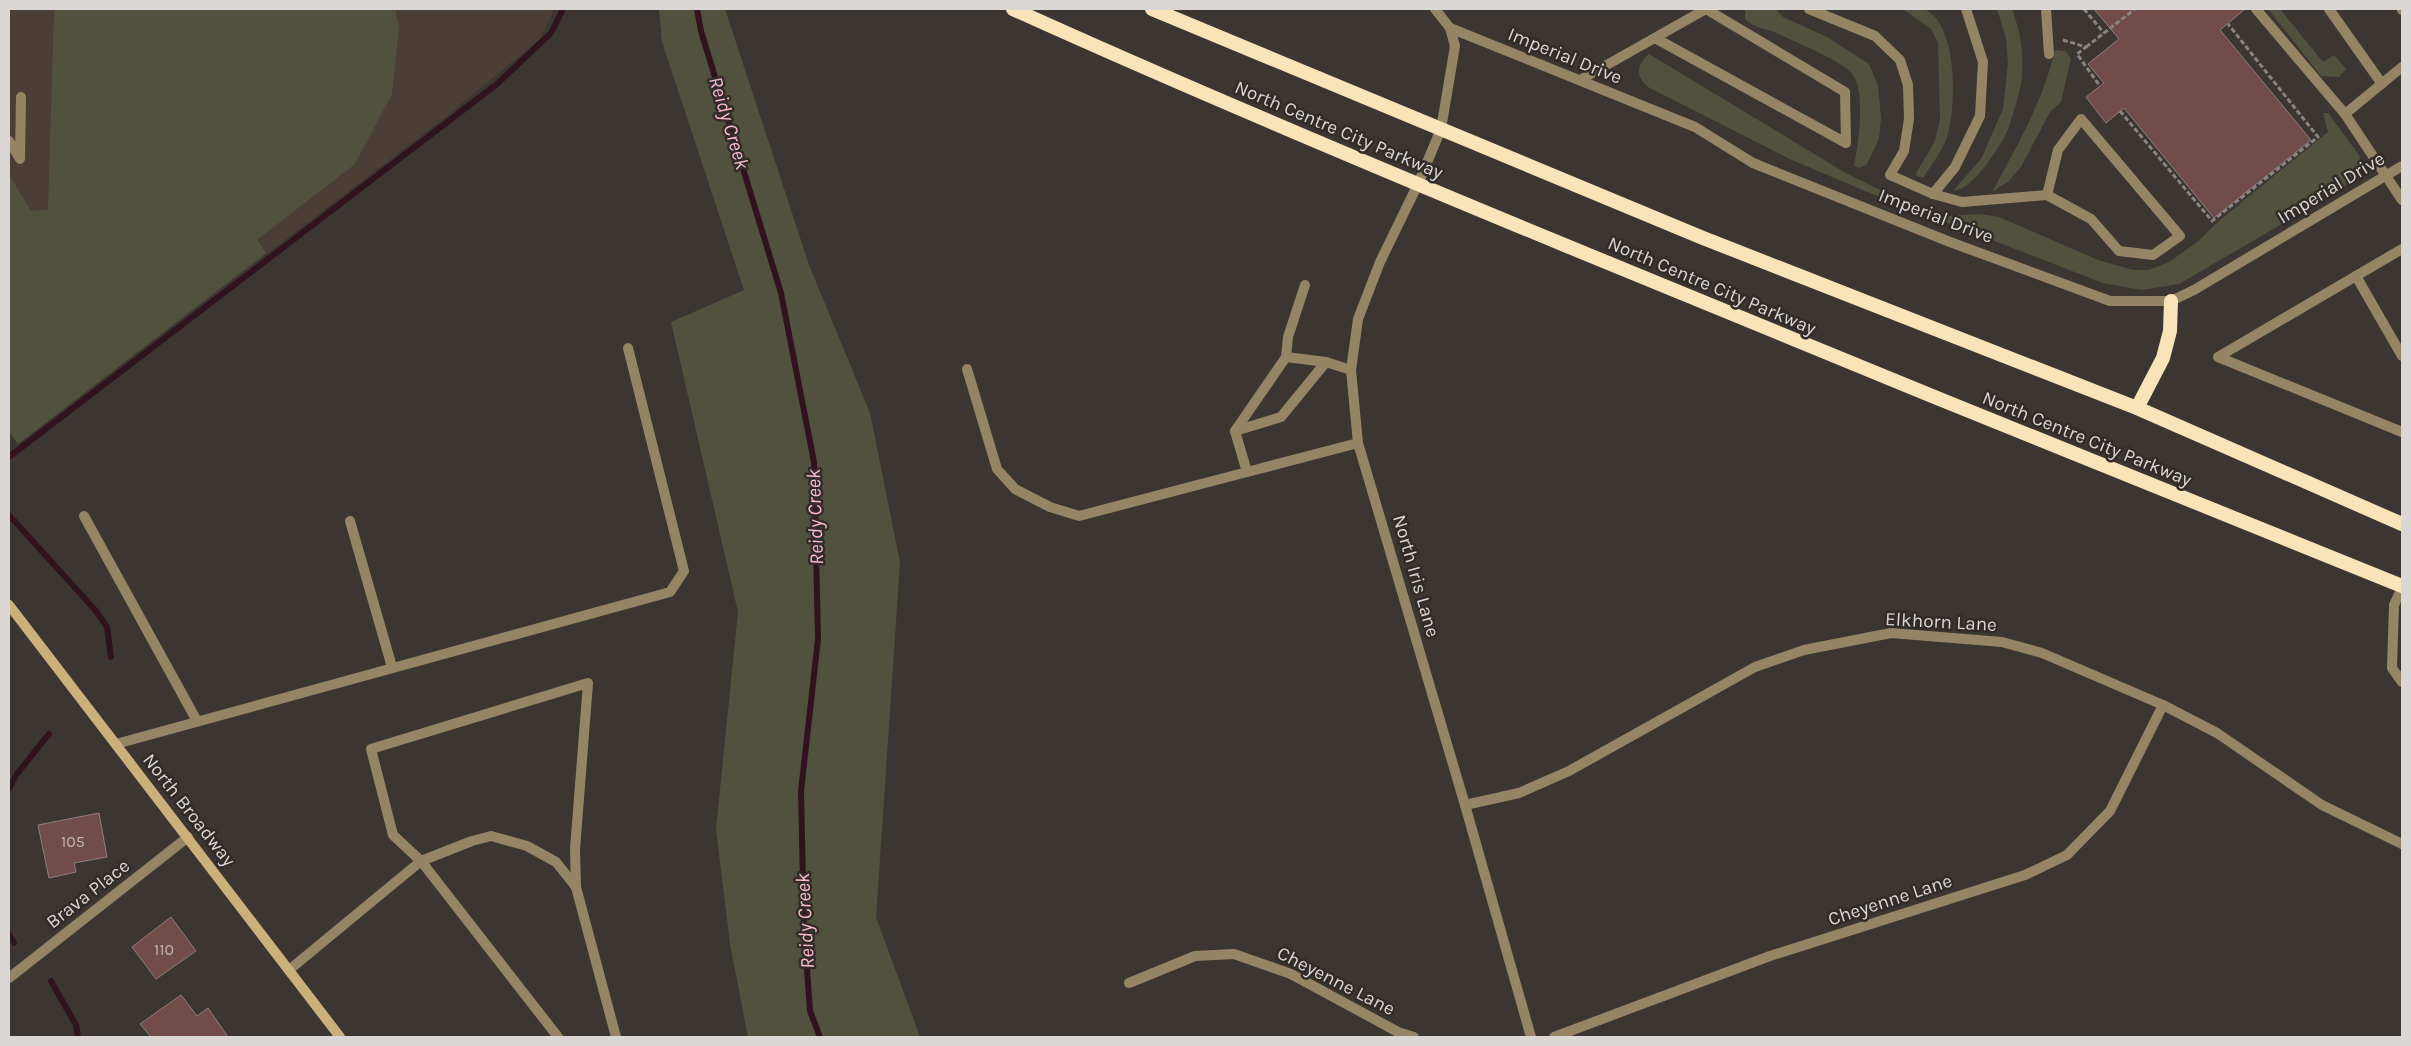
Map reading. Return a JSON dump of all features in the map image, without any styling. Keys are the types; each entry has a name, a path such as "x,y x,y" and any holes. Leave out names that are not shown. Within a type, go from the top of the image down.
{"highway":[{"name":"North Centre City Parkway","path":"1013,9 1157,73 1418,184 1876,375 2402,587"},
{"name":"North Centre City Parkway","path":"1152,9 1703,238 2137,408 2402,524"},
{"path":"2137,408 2163,358 2170,331 2171,301"}],"main road":[{"name":"North Broadway","path":"9,606 340,1037"}],"street":[{"path":"1435,9 1450,28"},
{"path":"1580,80 1706,9 1845,92 1846,143 1655,38"},
{"path":"1809,9 1875,36 1900,60 1908,86 1909,120 1904,151 1890,174 1933,194 1962,202 2047,195 2091,219 2119,251 2153,255 2180,236 2081,118 2058,150 2047,195"},
{"path":"1933,194 1954,166 1980,116 1983,62 1966,9"},
{"path":"2046,9 2048,54"},
{"path":"2256,9 2345,114 2402,200"},
{"path":"2329,9 2382,84"},
{"name":"North Iris Lane","path":"1450,28 1455,46 1441,129 1362,306 1358,319 1351,370 1358,444 1465,805 1530,1037"},
{"name":"Imperial Drive","path":"1450,28 1695,127 1753,163 1994,258 2110,301 2171,301 2194,290 2402,166"},
{"path":"2345,114 2402,67"},
{"path":"9,141 20,159 21,97"},
{"path":"2402,249 2218,357 2402,432"},
{"path":"2356,276 2402,356"},
{"path":"1235,431 1286,357 1288,338 1305,285"},
{"path":"116,744 670,592 684,571 628,348"},
{"path":"1286,357 1326,362 1351,370"},
{"path":"1235,431 1282,417 1326,362"},
{"path":"967,369 997,469 1016,489 1050,507 1079,516 1358,444"},
{"path":"1235,431 1247,472"},
{"path":"84,516 197,721"},
{"path":"350,521 392,667"},
{"path":"2402,587 2394,605 2392,668 2402,682"},
{"name":"Elkhorn Lane","path":"1465,805 1519,793 1569,771 1755,667 1804,650 1891,634 2002,642 2042,654 2163,706 2217,733 2322,805 2402,844"},
{"path":"558,1037 422,861 392,835 371,750 588,683 575,848 576,887 616,1037"},
{"name":"Cheyenne Lane","path":"1554,1037 1770,956 2026,875 2067,855 2110,811 2163,706"},
{"path":"288,970 422,861 472,841 491,836 527,846 556,862 576,887"},
{"name":"Brava Place","path":"9,978 188,838"},
{"name":"Cheyenne Lane","path":"1129,983 1195,956 1234,954 1291,974 1398,1032 1414,1037"}],"path":[{"path":"2084,9 2104,33"},
{"path":"2100,86 2077,54 2135,9"},
{"path":"2120,111 2212,221 2318,137 2228,24"},
{"path":"2048,36 2086,47"}],"shaded area":[{"path":"9,9 554,9 540,39 443,119 18,444 11,434 9,435"}],"green space":[{"path":"54,9 395,9 399,26 392,94 355,164 257,240 266,253 18,444 11,434 9,435 9,174 31,211 48,209"},
{"path":"659,9 725,9 809,265 870,413 900,563 876,917 920,1037 748,1037 730,944 716,829 738,612 671,322 744,290 662,42"},
{"path":"1745,9 1775,9 1783,17 1827,37 1869,64 1878,86 1881,118 1879,139 1867,164 1859,168 1854,166 1859,133 1860,106 1857,83 1853,75 1847,69 1818,52 1779,34 1753,25 1745,19"},
{"path":"1903,9 1924,9 1936,19 1944,31 1952,65 1953,101 1949,130 1942,149 1923,178 1917,176 1916,173 1934,143 1940,120 1938,43 1931,29"},
{"path":"1997,9 2012,9 2017,25 2021,42 2022,60 2020,90 2007,131 1996,151 1983,169 1968,184 1961,189 1954,190 1981,159 2003,109 2008,64 2006,38"},
{"path":"2268,9 2280,9 2323,62 2334,55 2346,69 2339,77 2321,76"},
{"path":"2055,50 2065,51 2071,58 2061,102 2050,112 2021,167 2009,181 1992,192 2020,140 2044,87"},
{"path":"1649,54 1844,172 1882,191 1950,216 1980,214 1999,217 2098,260 2133,270 2149,270 2169,262 2196,243 2220,220 2328,132 2323,113 2328,113 2359,155 2362,167 2356,177 2337,192 2179,284 2141,290 2103,283 1865,191 1792,160 1648,87 1641,78 1639,70"}],"building":[{"path":"2094,9 2245,9 2220,30 2311,140 2214,218 2124,108 2106,123 2086,97 2104,83 2088,64 2119,39"},
{"path":"99,813 107,857 74,863 76,872 49,878 38,825"},
{"path":"171,917 196,951 156,979 132,947"},
{"path":"181,995 197,1016 208,1008 228,1037 151,1037 140,1024"}],"waterway":[{"path":"9,457 497,84 551,33 563,9"},
{"name":"Reidy Creek","path":"697,9 701,31 781,293 814,462 818,639 801,791 804,928 810,1011 820,1037"},
{"path":"9,515 96,611 107,627 111,657"},
{"path":"9,789 16,775 49,734"},
{"path":"9,934 14,943"},
{"path":"51,981 76,1025 78,1037"}]}
